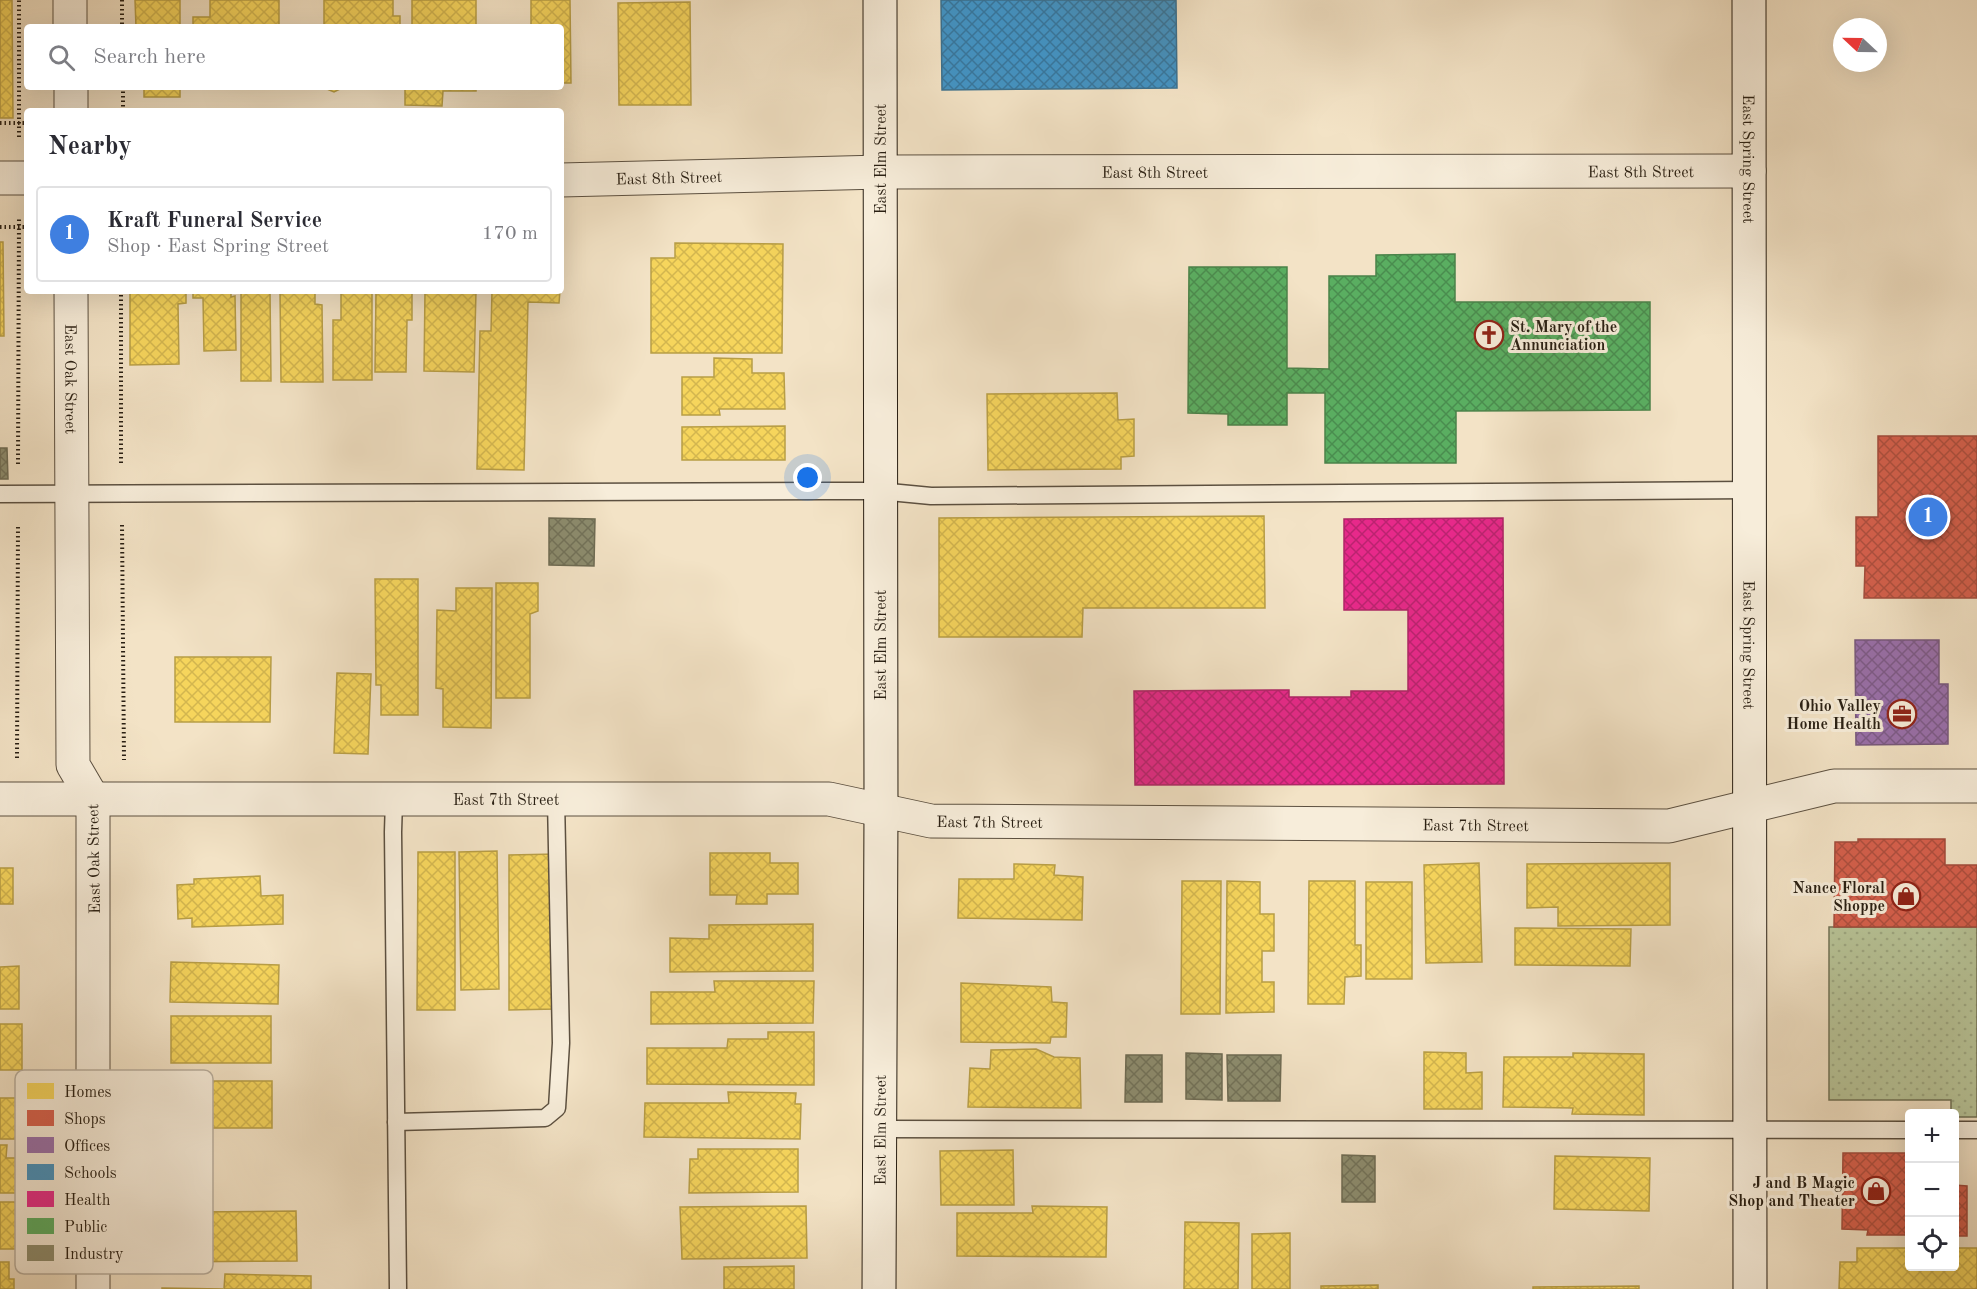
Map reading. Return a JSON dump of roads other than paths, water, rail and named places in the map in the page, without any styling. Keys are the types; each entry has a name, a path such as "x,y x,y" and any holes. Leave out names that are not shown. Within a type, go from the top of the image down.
{"street":[{"path":"70,0 70,24"},
{"name":"East Elm Street","path":"879,1289 880,0"},
{"name":"East Spring Street","path":"1749,0 1750,1289"},
{"path":"71,90 71,108"},
{"name":"East 8th Street","path":"564,180 880,172 1749,171"},
{"path":"0,178 24,178"},
{"name":"East Oak Street","path":"71,294 73,765 93,799 93,1070"},
{"name":"East 7th Street","path":"0,799 829,799 932,822 1669,826 1834,786 1977,786"}],"lane":[{"path":"0,494 879,491 931,496 1749,490"},
{"path":"396,1122 545,1118 557,1108 561,1043 556,799"},
{"path":"394,800 398,1289"},
{"path":"879,1129 1905,1130"},
{"path":"1959,1130 1977,1130"}],"place":[{"name":"St. Mary of the Annunciation","path":"1489,335"},
{"name":"Kraft Funeral Service","path":"1928,517"},
{"name":"Ohio Valley Home Health","path":"1902,714"},
{"name":"Nance Floral Shoppe","path":"1906,896"},
{"name":"J and B Magic Shop and Theater","path":"1876,1191"}]}
